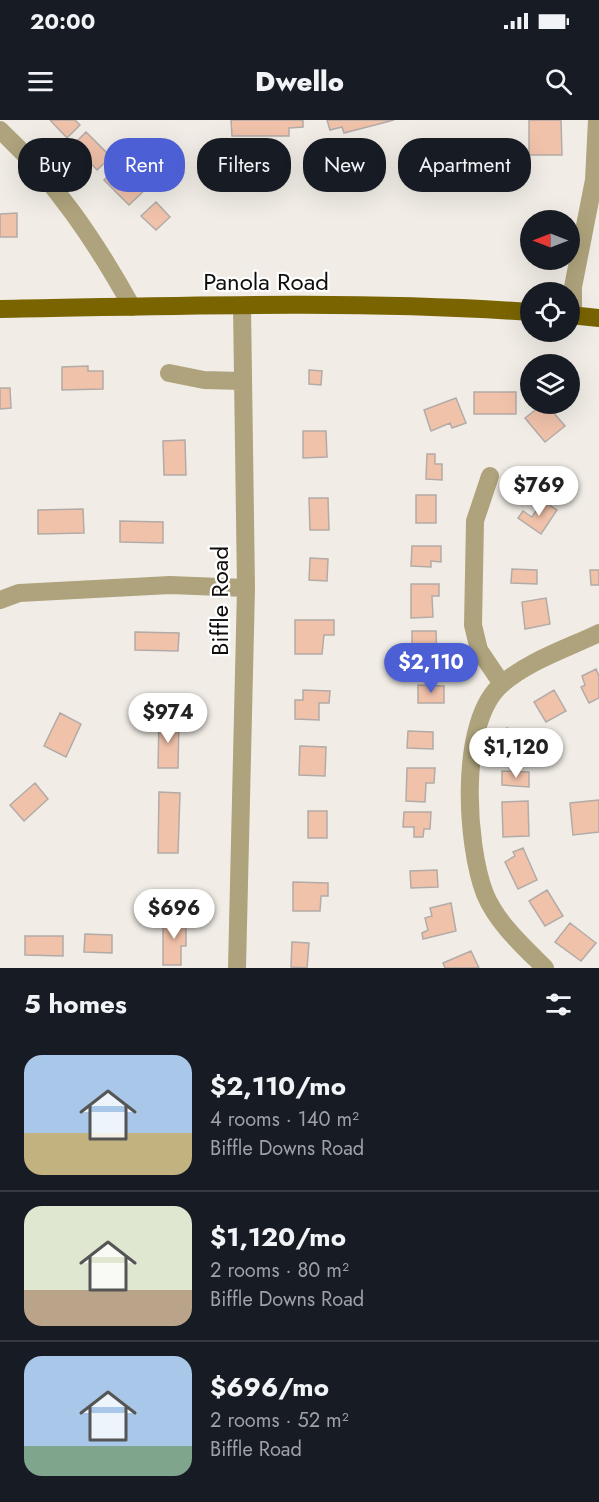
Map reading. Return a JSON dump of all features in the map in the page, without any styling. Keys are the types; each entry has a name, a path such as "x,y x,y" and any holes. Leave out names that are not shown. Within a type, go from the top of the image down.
{"main road":[{"name":"Panola Road","path":"0,309 242,306 477,308 520,311"},
{"path":"580,316 599,318"}],"street":[{"path":"574,282 594,180 597,120"},
{"path":"0,130 16,145 79,219 105,258 132,307"},
{"name":"Biffle Road","path":"237,968 246,588 242,306"},
{"path":"169,374 204,380 242,381"},
{"path":"490,476 475,521 473,625 479,650 502,684"},
{"path":"0,600 19,593 170,585 246,588"},
{"path":"545,968 510,933 486,895 472,845 471,783 476,729 486,703 502,684 525,669 599,633"}],"building":[{"path":"50,120 75,120 80,125 67,138"},
{"path":"231,120 303,120 303,127 289,128 289,136 232,136"},
{"path":"327,120 394,120 344,133 342,127 330,130"},
{"path":"529,120 561,120 562,155 531,155 531,138 529,138"},
{"path":"86,132 92,138 80,138"},
{"path":"92,138 104,150 104,164 97,170 92,165"},
{"path":"116,192 143,192 129,205"},
{"path":"156,202 170,217 156,230 141,216"},
{"path":"17,213 17,237 0,237 0,214"},
{"path":"88,366 88,371 103,371 103,389 62,390 62,367"},
{"path":"309,370 322,371 321,385 309,384"},
{"path":"0,388 10,388 11,408 0,409"},
{"path":"474,392 516,392 516,414 474,414"},
{"path":"456,398 466,423 452,428 450,423 431,431 424,410"},
{"path":"530,414 555,414 565,426 545,442 525,418"},
{"path":"303,431 326,431 327,457 303,458"},
{"path":"185,440 186,475 164,475 163,441"},
{"path":"427,454 435,454 435,464 442,464 442,480 426,479"},
{"path":"416,495 436,495 436,523 416,523"},
{"path":"309,498 328,498 329,530 310,530"},
{"path":"543,501 557,510 541,534 518,518 523,511 532,517"},
{"path":"83,509 84,533 38,534 38,510"},
{"path":"120,521 163,522 163,543 120,542"},
{"path":"412,546 441,546 441,562 431,561 431,567 411,566"},
{"path":"310,558 328,559 327,581 309,580"},
{"path":"512,569 537,570 537,584 511,583"},
{"path":"590,570 599,570 599,585 591,585"},
{"path":"411,584 439,584 439,596 432,596 433,617 411,618"},
{"path":"546,598 550,624 525,629 522,602"},
{"path":"295,620 334,620 334,635 324,635 322,654 295,654"},
{"path":"412,631 436,631 437,661 418,661 418,648 412,648"},
{"path":"135,632 179,633 178,651 135,650"},
{"path":"596,669 599,676 599,698 589,703 581,687 585,685 582,676"},
{"path":"418,685 444,686 444,703 418,703"},
{"path":"303,690 330,691 329,703 319,703 319,720 295,719 295,700 303,700"},
{"path":"554,690 566,711 546,722 534,702"},
{"path":"60,713 81,724 66,757 44,746"},
{"path":"159,719 179,720 178,768 158,768"},
{"path":"507,728 526,738 519,753 500,743"},
{"path":"408,731 433,732 433,749 407,748"},
{"path":"300,746 326,747 325,776 299,775"},
{"path":"407,768 435,768 434,783 426,783 425,802 406,801"},
{"path":"502,771 529,772 529,787 502,785"},
{"path":"35,783 48,799 24,821 10,805"},
{"path":"159,792 180,793 178,853 158,853"},
{"path":"599,800 599,832 573,835 570,803"},
{"path":"528,801 529,836 503,837 502,802"},
{"path":"308,811 327,811 327,838 308,838"},
{"path":"404,812 431,812 430,829 424,829 423,837 414,837 414,827 403,827"},
{"path":"523,848 537,880 518,889 505,862 515,856 513,852"},
{"path":"437,870 438,887 411,888 410,871"},
{"path":"293,882 328,883 328,896 321,896 320,911 293,911"},
{"path":"547,890 563,916 545,926 529,901"},
{"path":"451,903 456,931 423,939 422,933 428,930 425,918 432,916 430,908"},
{"path":"163,918 186,918 186,946 181,946 181,965 163,965"},
{"path":"570,923 596,943 581,961 555,942"},
{"path":"85,934 112,935 112,953 84,952"},
{"path":"25,936 63,936 63,956 25,955"},
{"path":"292,942 309,943 307,968 291,967"},
{"path":"471,951 479,968 445,968 443,963"}]}
